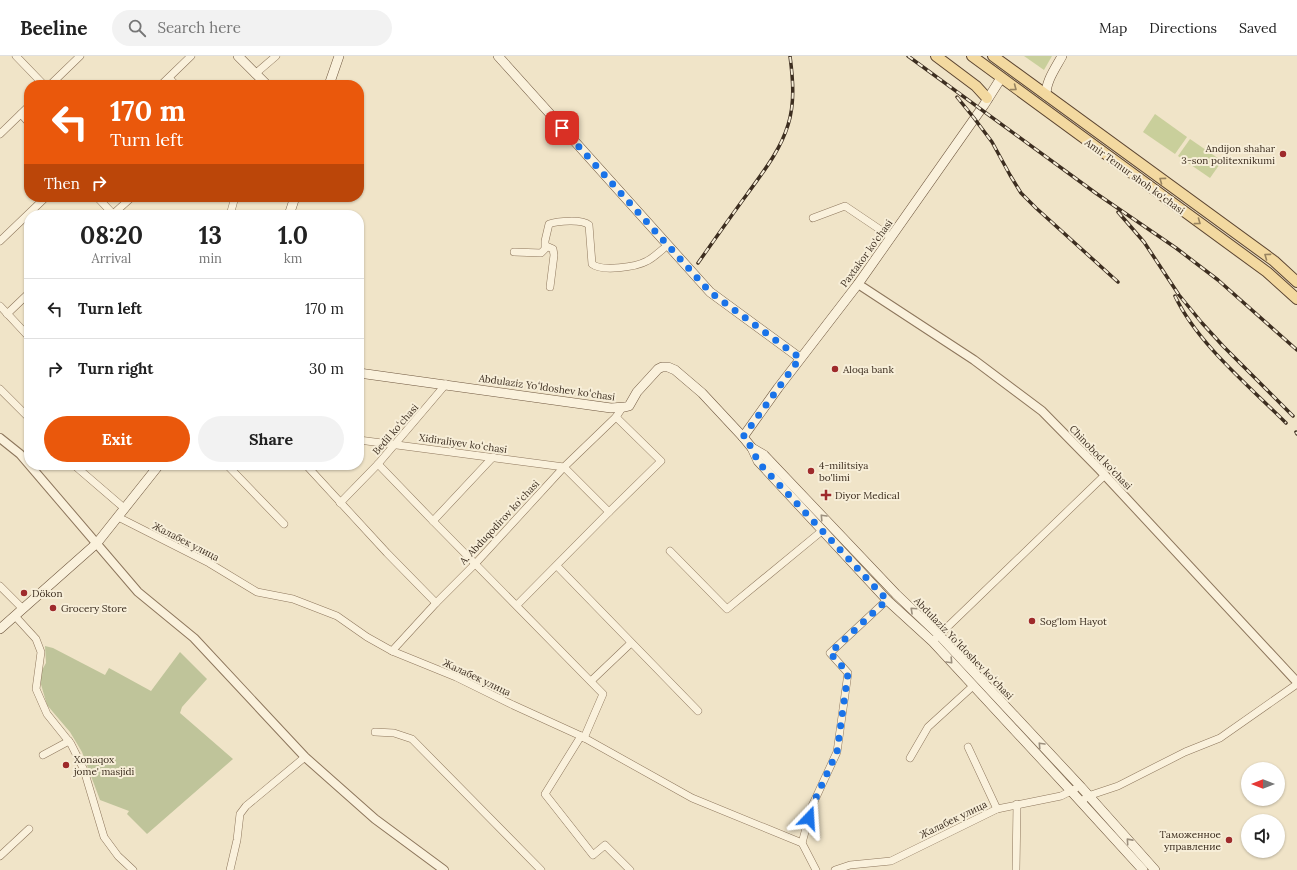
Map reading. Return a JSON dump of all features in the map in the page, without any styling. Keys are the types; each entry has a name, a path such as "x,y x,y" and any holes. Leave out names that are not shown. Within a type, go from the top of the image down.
{"main road":[{"path":"238,56 262,80"},
{"path":"331,80 339,56"},
{"path":"498,56 710,292 800,358"},
{"path":"936,56 976,86 987,98"},
{"path":"944,56 982,85 985,89 987,98"},
{"name":"Amir Temur shoh ko'chasi","path":"972,56 1267,272 1297,299"},
{"name":"Amir Temur shoh ko'chasi","path":"993,56 1274,261 1297,282"},
{"path":"1046,96 1046,88 1049,78 1062,56"},
{"name":"Paxtakor ko'chasi","path":"743,437 800,358 858,284 984,105 1001,78"},
{"name":"Abdulaziz Yoʻldoshev koʻchasi","path":"364,375 446,384 611,408 622,408 630,406 637,392 658,369 668,367 675,370 702,393 743,437 752,448 758,462 823,530 838,540 939,635 1081,787 1084,799 1142,870"},
{"name":"Abdulaziz Yoʻldoshev koʻchasi","path":"752,448 764,455 838,540 887,600 933,642 1071,791 1084,799 1155,870"},
{"path":"0,629 97,544 155,470"}],"street":[{"path":"16,56 39,80"},
{"path":"55,80 80,56"},
{"path":"167,80 191,56"},
{"path":"255,74 276,56"},
{"path":"0,134 24,111"},
{"path":"21,114 24,117"},
{"path":"32,210 41,202"},
{"path":"101,202 109,210"},
{"path":"118,210 127,202"},
{"path":"813,218 845,206 891,236"},
{"path":"0,241 24,218"},
{"path":"514,252 541,253 546,246 545,241 549,224 554,222 583,222 589,225 592,264 594,266 613,268 634,266 647,261 668,245"},
{"path":"546,246 552,249 554,255 550,287"},
{"name":"Chinobod ko'chasi","path":"858,284 974,360 1039,408 1105,476 1297,683"},
{"path":"7,314 24,298"},
{"path":"0,306 24,332"},
{"name":"Bedil koʻchasi","path":"340,503 378,464 446,384"},
{"path":"0,388 24,413"},
{"name":"A. Abduqodirov koʻchasi","path":"392,651 436,602 475,564 564,467 616,417 622,408"},
{"path":"517,605 661,461 616,417"},
{"path":"0,438 24,459"},
{"name":"Xidiraliyev koʻchasi","path":"364,441 564,467"},
{"path":"433,521 493,458"},
{"path":"378,464 604,694 582,737 545,794 593,855 605,845 630,870"},
{"path":"564,467 609,512"},
{"path":"34,470 138,592 194,638 305,757 375,819 444,870"},
{"path":"82,470 124,508"},
{"path":"232,470 284,524"},
{"path":"310,470 387,553 436,602"},
{"path":"933,642 1105,476"},
{"name":"Жалабек улица","path":"118,517 209,563 257,592 293,598 337,616 367,637 392,651 456,677 582,737 692,798 802,843"},
{"path":"670,551 727,609 823,530"},
{"path":"557,566 631,644 698,711"},
{"path":"0,586 23,609"},
{"path":"816,870 802,843 812,806 837,752 848,673 830,653 887,600"},
{"path":"15,616 36,639 41,652 36,689 47,714 69,741 84,770 104,837 118,856 134,870"},
{"path":"592,681 631,644"},
{"path":"1084,799 1118,786 1185,752 1220,738 1297,683"},
{"path":"910,758 928,727 973,686"},
{"path":"375,732 394,733 412,739 541,870"},
{"path":"43,755 69,741"},
{"path":"968,747 997,809"},
{"path":"230,870 238,840 240,814 246,806 305,757"},
{"name":"Жалабек улица","path":"835,870 850,865 891,861 997,809 1061,796 1081,787"},
{"path":"1016,870 1017,804"},
{"path":"0,856 29,829"}],"green space":[{"path":"1024,56 1052,56 1044,70"},
{"path":"1155,114 1187,137 1175,154 1143,132"},
{"path":"1190,139 1222,161 1210,178 1178,156"},
{"path":"45,646 53,648 105,675 109,668 151,691 180,652 207,679 182,707 180,713 233,759 147,834 127,814 129,811 100,800 82,752 70,732 47,705 40,681 42,670 46,663"}],"railway":[{"path":"698,263 765,169 785,135 792,108 793,82 790,56"},
{"path":"908,56 1097,194 1176,248 1218,280 1297,350"},
{"path":"957,97 992,142 1021,193 1118,282"},
{"path":"1118,212 1144,242 1179,295 1202,323 1293,416"},
{"path":"1175,296 1196,330 1210,347 1240,379 1286,423"}],"place":[{"name":"Andijon shahar 3-son politexnikumi","path":"1283,154"},
{"name":"Aloqa bank","path":"835,369"},
{"name":"4-militsiya bo'limi","path":"811,471"},
{"name":"Diyor Medical","path":"826,495"},
{"name":"Dökon","path":"24,593"},
{"name":"Grocery Store","path":"53,608"},
{"name":"Sog'lom Hayot","path":"1032,621"},
{"name":"Xonaqox jome' masjidi","path":"66,765"},
{"name":"Таможенное управление","path":"1229,840"}],"route":[{"path":"562,128 710,292 800,358 743,437 752,448 758,462 887,600 830,653 848,673 837,752 812,806 809,818"}]}
